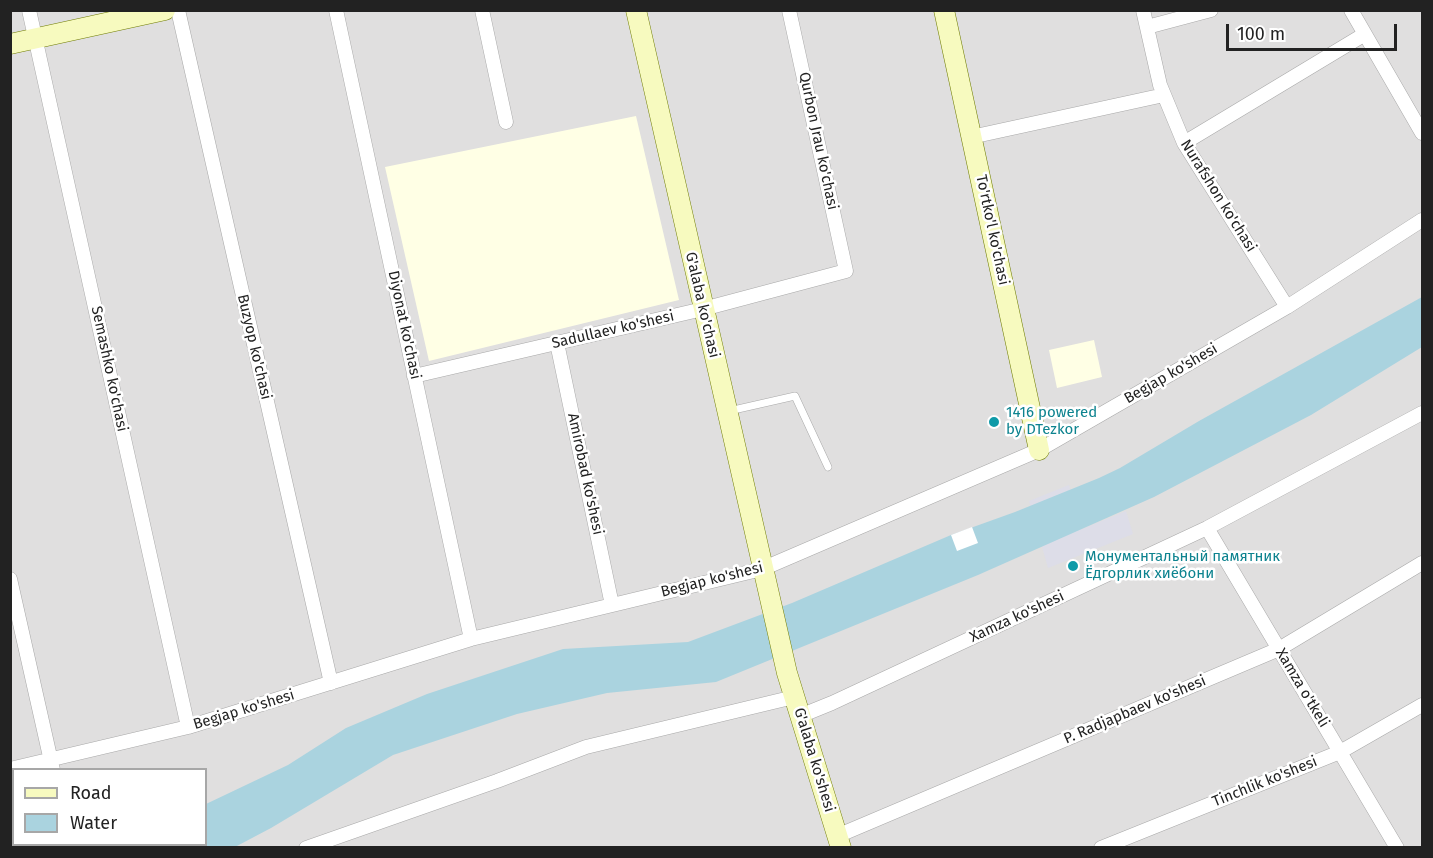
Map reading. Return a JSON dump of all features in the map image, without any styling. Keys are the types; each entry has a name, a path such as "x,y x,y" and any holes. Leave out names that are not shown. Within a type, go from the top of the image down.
{"street":[{"name":"Semashko ko'chasi","path":"29,10 188,727"},
{"path":"10,44 165,10"},
{"name":"Buzyop ko'chasi","path":"178,10 331,683"},
{"name":"Diyonat ko'chasi","path":"336,10 471,639"},
{"path":"482,10 506,122"},
{"name":"G'alaba ko'chasi","path":"636,10 769,600"},
{"name":"Qurbon Jrau ko'chasi","path":"789,10 846,271"},
{"name":"To'rtko'l ko'chasi","path":"944,10 1039,450"},
{"name":"Nurafshon ko'chasi","path":"1143,10 1160,85 1184,143 1287,307"},
{"path":"1147,27 1211,10"},
{"path":"1351,10 1422,133"},
{"path":"1184,143 1365,34"},
{"path":"971,136 1164,96"},
{"name":"Begjap ko'shesi","path":"27,768 52,765 188,727 471,639 762,569 1039,450 1287,307 1422,220"},
{"name":"Sadullaev ko'shesi","path":"414,376 703,309 846,271"},
{"name":"Amirobad ko'shesi","path":"557,343 612,605"},
{"name":"Xamza ko'shesi","path":"306,848 497,782 586,747 797,706 832,703 1207,528 1422,413"},
{"name":"Xamza o'tkeli","path":"1207,528 1397,848"},
{"name":"P. Radjapbaev ko'shesi","path":"839,842 1279,649 1422,563"},
{"path":"10,579 52,765"},
{"name":"G'alaba ko'shesi","path":"769,600 787,673 839,842"},
{"name":"Tinchlik ko'shesi","path":"1101,848 1340,752 1422,705"}],"lane":[{"path":"726,412 795,396 828,467"}],"shaded area":[{"path":"10,11 1422,11 1422,847 11,847"},
{"path":"636,116 679,300 429,361 385,167"},
{"path":"1094,340 1102,377 1057,388 1049,350"},
{"path":"1069,485 1082,529 1126,511 1133,534 1048,568 1029,501"}],"water":[{"path":"1422,297 1422,347 1311,415 1154,497 978,575 716,682 607,693 517,714 393,755 235,847 111,848 114,846 207,846 207,804 288,765 346,728 427,694 563,649 688,642 792,603 951,535 1099,478"}],"pier":[{"path":"972,527 978,543 957,551 951,535"}],"place":[{"name":"1416 powered by DTezkor","path":"994,422"},
{"name":"Монументальный памятник Ёдгорлик хиёбони","path":"1073,566"}]}
